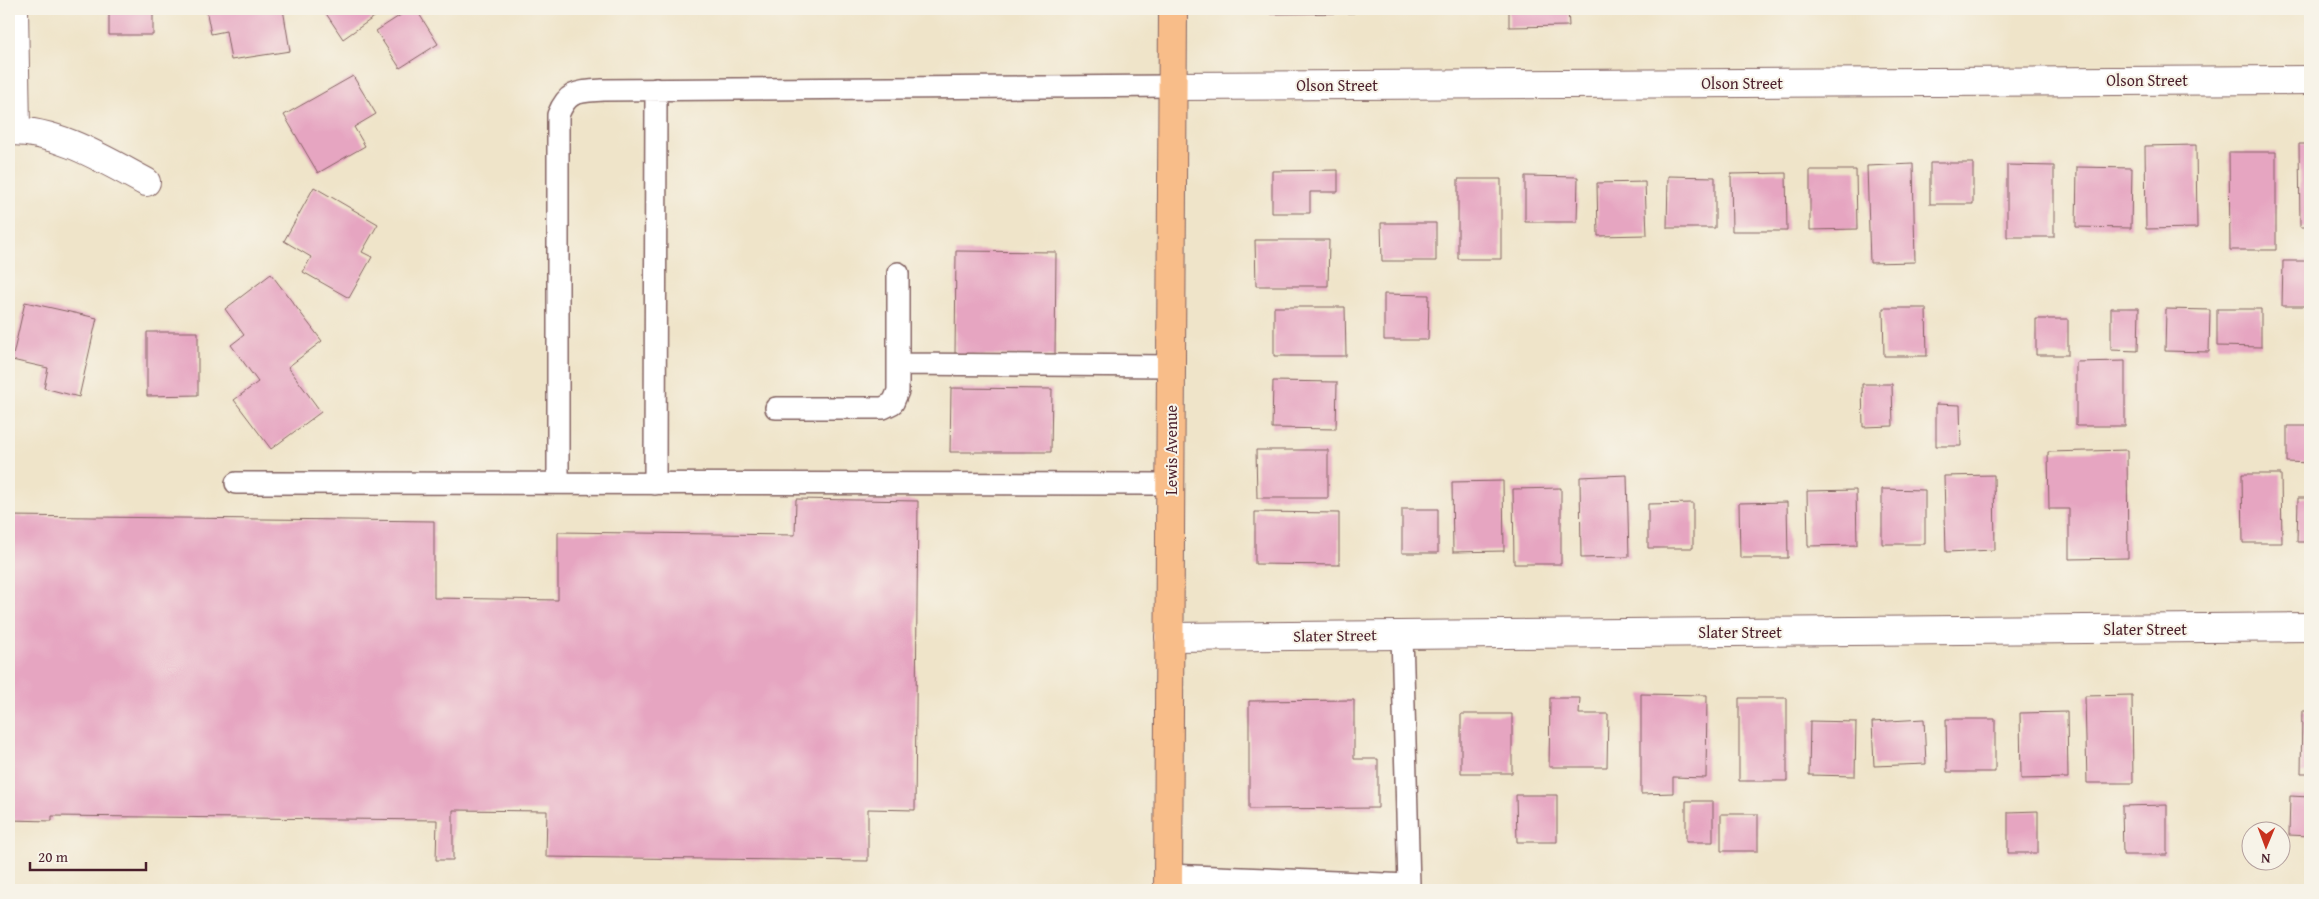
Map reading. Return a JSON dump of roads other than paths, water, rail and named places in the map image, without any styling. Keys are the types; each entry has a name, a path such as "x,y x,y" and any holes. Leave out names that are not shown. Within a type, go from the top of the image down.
{"main road":[{"name":"Lewis Avenue","path":"1168,883 1173,9"}],"street":[{"path":"14,9 12,131 49,136 99,157 146,182"},
{"name":"Olson Street","path":"1173,86 2310,80"},
{"name":"Slater Street","path":"1169,637 2310,627"}],"lane":[{"path":"558,483 558,115 564,101 576,92 656,89 1173,86"},
{"path":"655,484 656,89"},
{"path":"776,408 883,408 892,403 898,392 898,273"},
{"path":"898,364 1171,366"},
{"path":"236,483 1171,484"},
{"path":"1168,883 1409,885 1402,635"}]}
